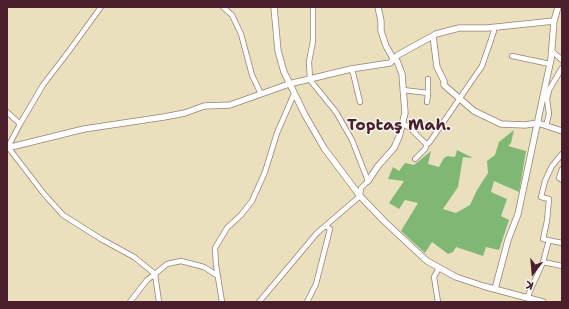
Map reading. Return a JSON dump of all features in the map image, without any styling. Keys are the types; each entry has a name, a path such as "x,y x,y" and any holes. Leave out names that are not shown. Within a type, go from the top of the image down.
{"street":[{"path":"8,148 43,85 101,7"},
{"path":"223,7 232,15 241,34 252,75 261,94"},
{"path":"274,7 278,51 284,72 294,94 324,148 360,196 405,241 427,261 439,268 456,277 483,286 543,302"},
{"path":"313,7 313,41 309,62 310,80 336,112 352,140 368,181"},
{"path":"259,302 317,234 360,196 361,188 394,148 399,137 405,113 402,74 397,61 394,60 386,46 381,31 381,21 378,7"},
{"path":"495,289 508,240 518,214 550,64 554,21 558,7"},
{"path":"8,148 84,129 185,113 204,106 230,105 290,84 351,69 390,63 398,55 433,36 459,28 492,27 554,21"},
{"path":"415,159 425,149 482,66 494,31 492,27"},
{"path":"433,36 436,66 444,81 444,85 474,111 501,124 525,125 538,123 562,131"},
{"path":"552,51 562,60"},
{"path":"512,56 550,64"},
{"path":"546,126 550,114 547,99 549,90 562,68"},
{"path":"351,69 360,102"},
{"path":"428,79 428,102"},
{"path":"403,90 428,93"},
{"path":"222,302 215,248 227,228 241,215 252,201 265,172 277,132 294,94"},
{"path":"7,112 20,124"},
{"path":"402,124 410,128 427,144"},
{"path":"8,148 44,194 63,215 101,239 134,257 156,274 159,302"},
{"path":"562,154 552,166 545,182 541,197 549,200 547,221 543,239 562,243"},
{"path":"562,169 559,178 562,180"},
{"path":"307,302 316,284 330,229 326,226"},
{"path":"527,298 543,262 549,240"},
{"path":"130,302 147,280 167,264 181,261 204,267 218,276"},
{"path":"543,262 562,266"},
{"path":"438,302 434,277 439,268"}],"green space":[{"path":"514,130 511,143 508,146 526,151 519,192 494,181 491,192 507,199 501,216 509,220 499,250 486,247 483,256 456,247 453,252 448,254 432,242 425,253 401,231 418,203 405,200 399,209 389,203 404,181 388,179 393,167 399,171 405,163 414,165 431,151 428,164 439,167 444,158 447,156 455,157 457,150 473,158 463,157 458,187 443,209 456,213 470,205 477,190 488,173 487,161 495,155 499,142"}],"district":[{"name":"Toptaş Mah.","path":"399,126"}]}
